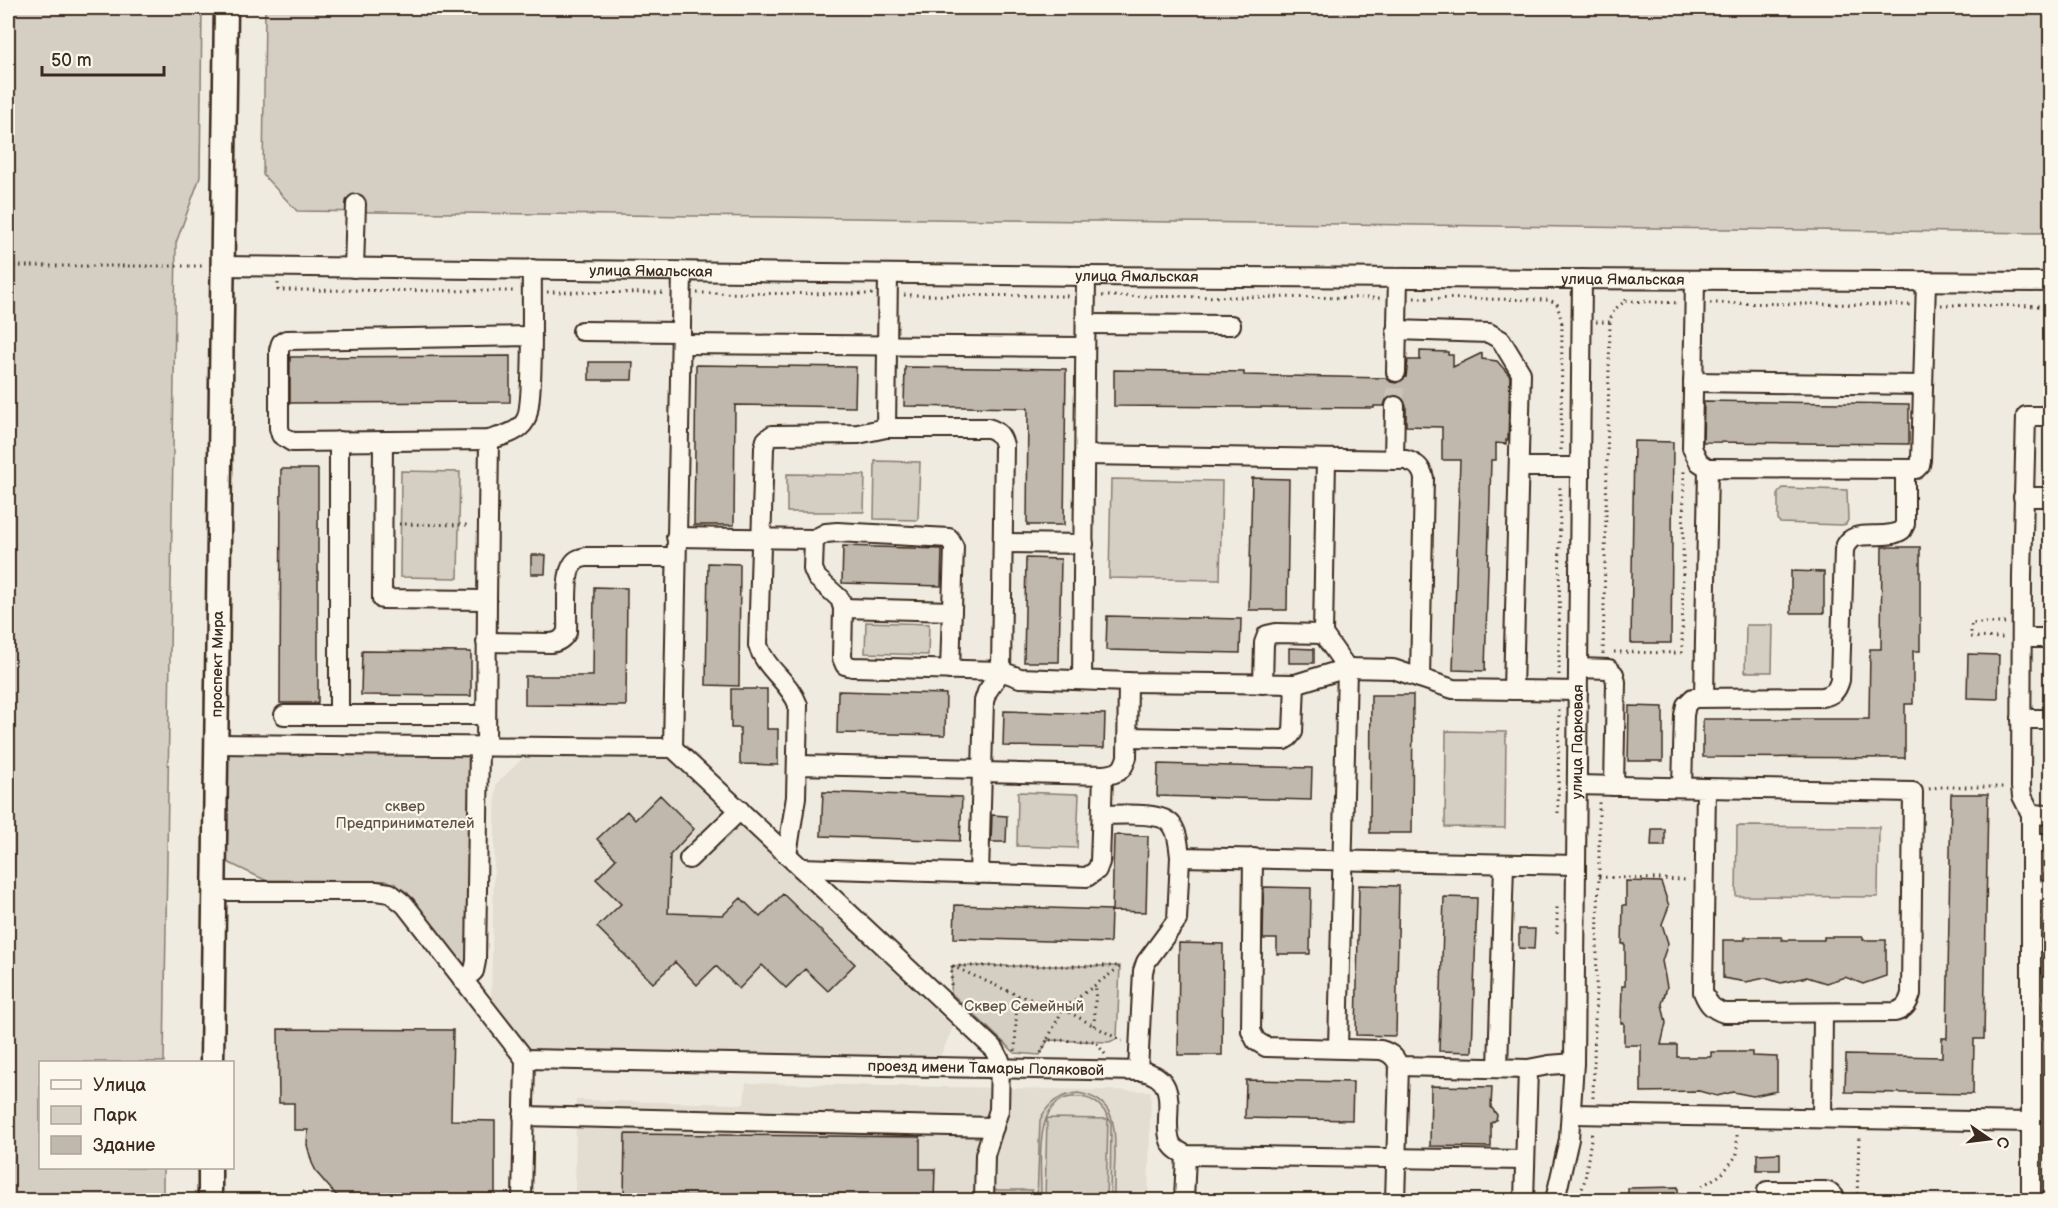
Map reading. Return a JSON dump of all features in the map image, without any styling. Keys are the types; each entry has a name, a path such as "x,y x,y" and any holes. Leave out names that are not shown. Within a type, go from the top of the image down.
{"main road":[{"name":"проспект Мира","path":"212,1061 226,8"},
{"path":"210,1171 210,1200"}],"street":[{"path":"354,267 356,204"},
{"name":"улица Ямальская","path":"223,266 1086,276 2050,282"},
{"path":"531,336 286,340 281,343 279,350 279,428 281,435 292,442 489,440 516,430 525,421 530,408 532,269"},
{"path":"673,748 682,272"},
{"path":"886,428 888,274"},
{"path":"1082,680 1086,276"},
{"path":"1396,372 1398,278"},
{"name":"улица Парковая","path":"1555,1200 1565,1164 1572,1114 1575,1063 1582,279"},
{"path":"1695,280 1692,448 1699,462 1708,468 1905,470 1916,469 1920,465 1926,281"},
{"path":"1086,324 1231,325"},
{"path":"1396,330 1490,333 1501,340 1521,373 1513,690"},
{"path":"582,331 681,338 887,346 1085,347"},
{"path":"1693,382 1923,385"},
{"path":"1394,460 1395,406"},
{"path":"2031,1200 2031,814 2022,796 2021,788 2024,497 2026,416 2050,416"},
{"path":"787,855 796,797 798,705 794,696 761,655 758,645 766,440 772,435 781,434 845,435 886,428 988,428 996,430 1002,436 1004,444 1004,543 1001,671 984,701 979,874"},
{"path":"463,981 474,971 476,961 482,746 486,715 489,440"},
{"path":"339,441 339,715"},
{"path":"382,441 382,599 487,600"},
{"path":"1084,455 1406,460 1415,463 1422,469 1424,478 1420,678"},
{"path":"1326,459 1323,634 1347,668 1338,1048"},
{"path":"1519,467 1580,467"},
{"path":"1704,697 1708,468"},
{"path":"1682,787 1686,705 1693,698 1822,697 1831,695 1838,689 1846,542 1859,536 1890,536 1902,530 1905,524 1905,470"},
{"path":"2024,497 2050,497"},
{"path":"676,537 814,539 826,533 837,532 945,536 949,538 954,547 950,670"},
{"path":"814,539 813,569 817,578 840,600 843,608 842,658 844,665 853,668 1001,671 1020,678 1263,684 1295,684 1347,668 1393,669 1453,689 1578,691"},
{"path":"1004,543 1084,544"},
{"path":"486,642 550,643 559,642 564,638 567,632 569,575 572,565 578,559 586,557 676,557"},
{"path":"843,608 952,611"},
{"path":"2022,630 2050,638"},
{"path":"1263,684 1264,643 1268,635 1276,633 1323,634"},
{"path":"1578,668 1603,660 1614,675 1616,682 1607,785"},
{"path":"797,765 1103,776 1117,774 1124,766 1127,757 1128,682"},
{"path":"1128,736 1284,740 1289,738 1293,732 1295,684"},
{"path":"284,715 486,715"},
{"path":"2021,719 2050,719"},
{"path":"216,744 673,748 995,1050 1000,1060 999,1110 985,1155 984,1200"},
{"path":"801,868 1087,877 1097,870 1100,861 1103,776"},
{"path":"1577,785 1913,792 1911,994 1909,1003 1903,1009 1895,1012 1724,1013 1714,1009 1708,1003 1703,992 1706,788"},
{"path":"689,859 740,810"},
{"path":"2031,814 2050,814"},
{"path":"1103,815 1157,816 1172,825 1177,835 1180,857 1177,920 1146,962 1143,971 1138,1071"},
{"path":"2031,843 2050,843"},
{"path":"1180,857 1576,865"},
{"path":"1253,858 1251,1030 1256,1041 1266,1047 1382,1050 1395,1057 1399,1066 1395,1200"},
{"path":"1498,1068 1504,864"},
{"path":"214,891 375,891 390,893 405,905 525,1059 522,1200"},
{"path":"2031,891 2050,891"},
{"path":"1821,1118 1823,1012"},
{"name":"проезд имени Тамары Поляковой","path":"525,1059 1151,1072 1166,1088 1172,1146 1186,1155"},
{"path":"1399,1066 1528,1069 1575,1063"},
{"path":"1524,1200 1528,1069"},
{"path":"1572,1114 2031,1122"},
{"path":"523,1116 994,1127"},
{"path":"1184,1200 1186,1155 1525,1160"},
{"path":"210,1171 221,1200"},
{"path":"1767,1191 1826,1191 1837,1200"}],"path":[{"path":"8,266 223,266"},
{"path":"278,267 278,290 1550,300 1557,304 1562,323 1558,818"},
{"path":"1626,279 1626,301"},
{"path":"1684,467 1682,653 1603,660 1610,322 1616,307 1626,301 2050,306"},
{"path":"1562,323 1610,322"},
{"path":"383,524 488,525"},
{"path":"1971,623 2022,630 1971,637 1971,623"},
{"path":"1580,1200 1591,1143 1593,1114 1599,877 1607,785"},
{"path":"1913,792 1939,786 2021,788"},
{"path":"1599,877 1704,881"},
{"path":"1557,903 1557,938"},
{"path":"1109,1058 1095,1041 1047,1040 1064,1009 1121,966 952,966 1017,995 1064,1009 1125,1042"},
{"path":"1094,1026 1096,984"},
{"path":"1015,1053 1017,995"},
{"path":"1702,1186 1722,1174 1737,1155 1737,1143"},
{"path":"1857,1200 1858,1154"},
{"path":"294,1200 306,1190"}],"shaded area":[{"path":"524,757 668,758 953,1027 940,1057 530,1049 491,998 496,784"},
{"path":"746,1083 1151,1091 1148,1200 575,1200 576,1100 744,1104"}],"green space":[{"path":"8,8 202,8 200,177 176,243 164,1061 39,1061 39,1169 163,1169 163,1200 8,1200"},
{"path":"265,8 2050,8 2050,233 297,211 263,175"},
{"path":"875,461 920,462 918,520 874,519"},
{"path":"401,471 460,472 458,578 400,577"},
{"path":"787,474 865,475 864,512 787,512"},
{"path":"1111,479 1222,481 1220,580 1109,578"},
{"path":"1783,488 1847,490 1848,520 1846,524 1780,523 1778,493"},
{"path":"866,622 929,624 928,655 865,653"},
{"path":"1746,625 1773,625 1772,672 1745,672"},
{"path":"1446,731 1506,732 1505,828 1445,827"},
{"name":"сквер Предпринимателей","path":"229,744 479,746 470,976 407,892 388,881 265,880 225,861"},
{"path":"1018,792 1079,794 1077,848 1017,846"},
{"path":"1737,826 1879,827 1878,897 1736,896"},
{"name":"Сквер Семейный","path":"952,966 1120,966 1117,1039 1109,1042 1048,1040 1040,1055 1015,1053 951,993"},
{"path":"1078,1093 1100,1101 1111,1116 1115,1135 1114,1200 1110,1200 1111,1123 1099,1105 1080,1097 1064,1099 1053,1107 1046,1119 1042,1135 1041,1200 1037,1200 1040,1120 1055,1101"},
{"path":"1047,1118 1108,1119 1106,1200 1045,1200"},
{"path":"990,1190 1032,1190 1032,1200 990,1200"}],"building":[{"path":"1420,351 1448,352 1448,355 1453,355 1453,367 1482,353 1482,359 1497,361 1510,376 1508,440 1506,444 1496,443 1496,460 1491,460 1485,671 1453,670 1460,460 1442,460 1442,427 1406,426 1406,406 1401,397 1390,396 1384,406 1374,406 1374,408 1114,406 1114,370 1244,372 1244,375 1386,378 1396,383 1406,377 1408,360 1420,360"},
{"path":"510,356 510,402 290,403 290,357"},
{"path":"589,362 633,362 632,380 589,380"},
{"path":"696,365 856,367 855,407 735,405 734,525 694,525"},
{"path":"905,367 1066,369 1064,525 1027,525 1028,408 904,406"},
{"path":"1704,401 1909,404 1909,444 1703,442"},
{"path":"1634,441 1673,442 1671,643 1631,643"},
{"path":"281,469 318,469 318,703 280,703"},
{"path":"1252,478 1289,479 1287,610 1249,610"},
{"path":"843,546 942,549 941,586 842,583"},
{"path":"1882,547 1920,547 1920,651 1913,651 1913,704 1905,704 1905,758 1703,757 1703,719 1869,719 1870,649 1881,649"},
{"path":"531,555 546,555 545,574 531,574"},
{"path":"1026,558 1061,559 1059,662 1024,662"},
{"path":"708,563 740,564 739,686 706,685"},
{"path":"1791,571 1824,572 1824,613 1791,613"},
{"path":"594,587 627,588 626,706 525,705 525,676 593,676"},
{"path":"1107,616 1241,619 1240,653 1106,650"},
{"path":"1289,648 1314,649 1314,663 1289,663"},
{"path":"362,651 471,652 471,696 361,695"},
{"path":"1968,654 1999,655 1998,699 1967,698"},
{"path":"731,689 767,689 767,729 778,729 778,765 740,764 740,728 731,728"},
{"path":"838,691 946,694 945,735 837,733"},
{"path":"1371,695 1413,695 1412,833 1370,833"},
{"path":"1629,706 1663,707 1663,761 1628,761"},
{"path":"1004,711 1105,714 1104,748 1003,746"},
{"path":"1158,764 1312,768 1311,800 1157,796"},
{"path":"823,792 962,797 960,841 821,836"},
{"path":"1951,794 1988,794 1984,1039 1974,1039 1973,1094 1845,1092 1846,1055 1942,1057 1942,1038 1947,1038"},
{"path":"660,795 694,829 670,855 668,913 723,915 741,898 760,917 783,894 855,964 828,991 805,969 786,988 762,965 739,989 716,966 697,985 675,962 653,983 597,927 621,904 596,879 616,859 597,839 627,811 635,820"},
{"path":"992,815 1007,816 1006,842 991,842"},
{"path":"1652,829 1665,829 1665,846 1651,846"},
{"path":"1114,835 1148,836 1146,912 1112,911"},
{"path":"1626,881 1661,882 1669,906 1662,924 1668,943 1662,961 1667,987 1662,1004 1666,1023 1661,1045 1677,1045 1677,1057 1711,1057 1711,1052 1752,1052 1752,1056 1777,1057 1777,1091 1753,1096 1733,1092 1717,1096 1699,1091 1641,1092 1641,1045 1624,1045 1624,1023 1621,1023 1622,986 1625,986 1625,944 1622,944"},
{"path":"1359,885 1399,886 1396,1036 1356,1035"},
{"path":"1264,887 1311,888 1310,954 1277,954 1277,939 1263,939"},
{"path":"1444,897 1477,898 1472,1052 1439,1051"},
{"path":"955,905 1111,910 1110,943 954,938"},
{"path":"1519,929 1535,929 1534,949 1519,948"},
{"path":"1745,937 1824,940 1824,937 1863,937 1863,940 1886,940 1886,976 1863,984 1845,977 1826,983 1807,977 1781,983 1765,978 1746,982 1723,978 1723,940 1745,940"},
{"path":"1179,943 1223,944 1222,1055 1178,1055"},
{"path":"278,1029 453,1030 451,1120 495,1121 495,1200 345,1200 336,1195 317,1173 312,1163 307,1145 308,1130 294,1130 294,1103 279,1103"},
{"path":"1246,1080 1353,1082 1352,1120 1245,1118"},
{"path":"1431,1086 1492,1087 1491,1107 1497,1115 1496,1120 1491,1123 1491,1147 1430,1146"},
{"path":"625,1134 920,1137 920,1169 935,1169 934,1200 624,1200"},
{"path":"1780,1153 1780,1170 1757,1170 1757,1154"},
{"path":"1678,1187 1678,1200 1628,1200 1628,1188"}],"tunnel":[{"path":"1395,406 1396,372"}]}
